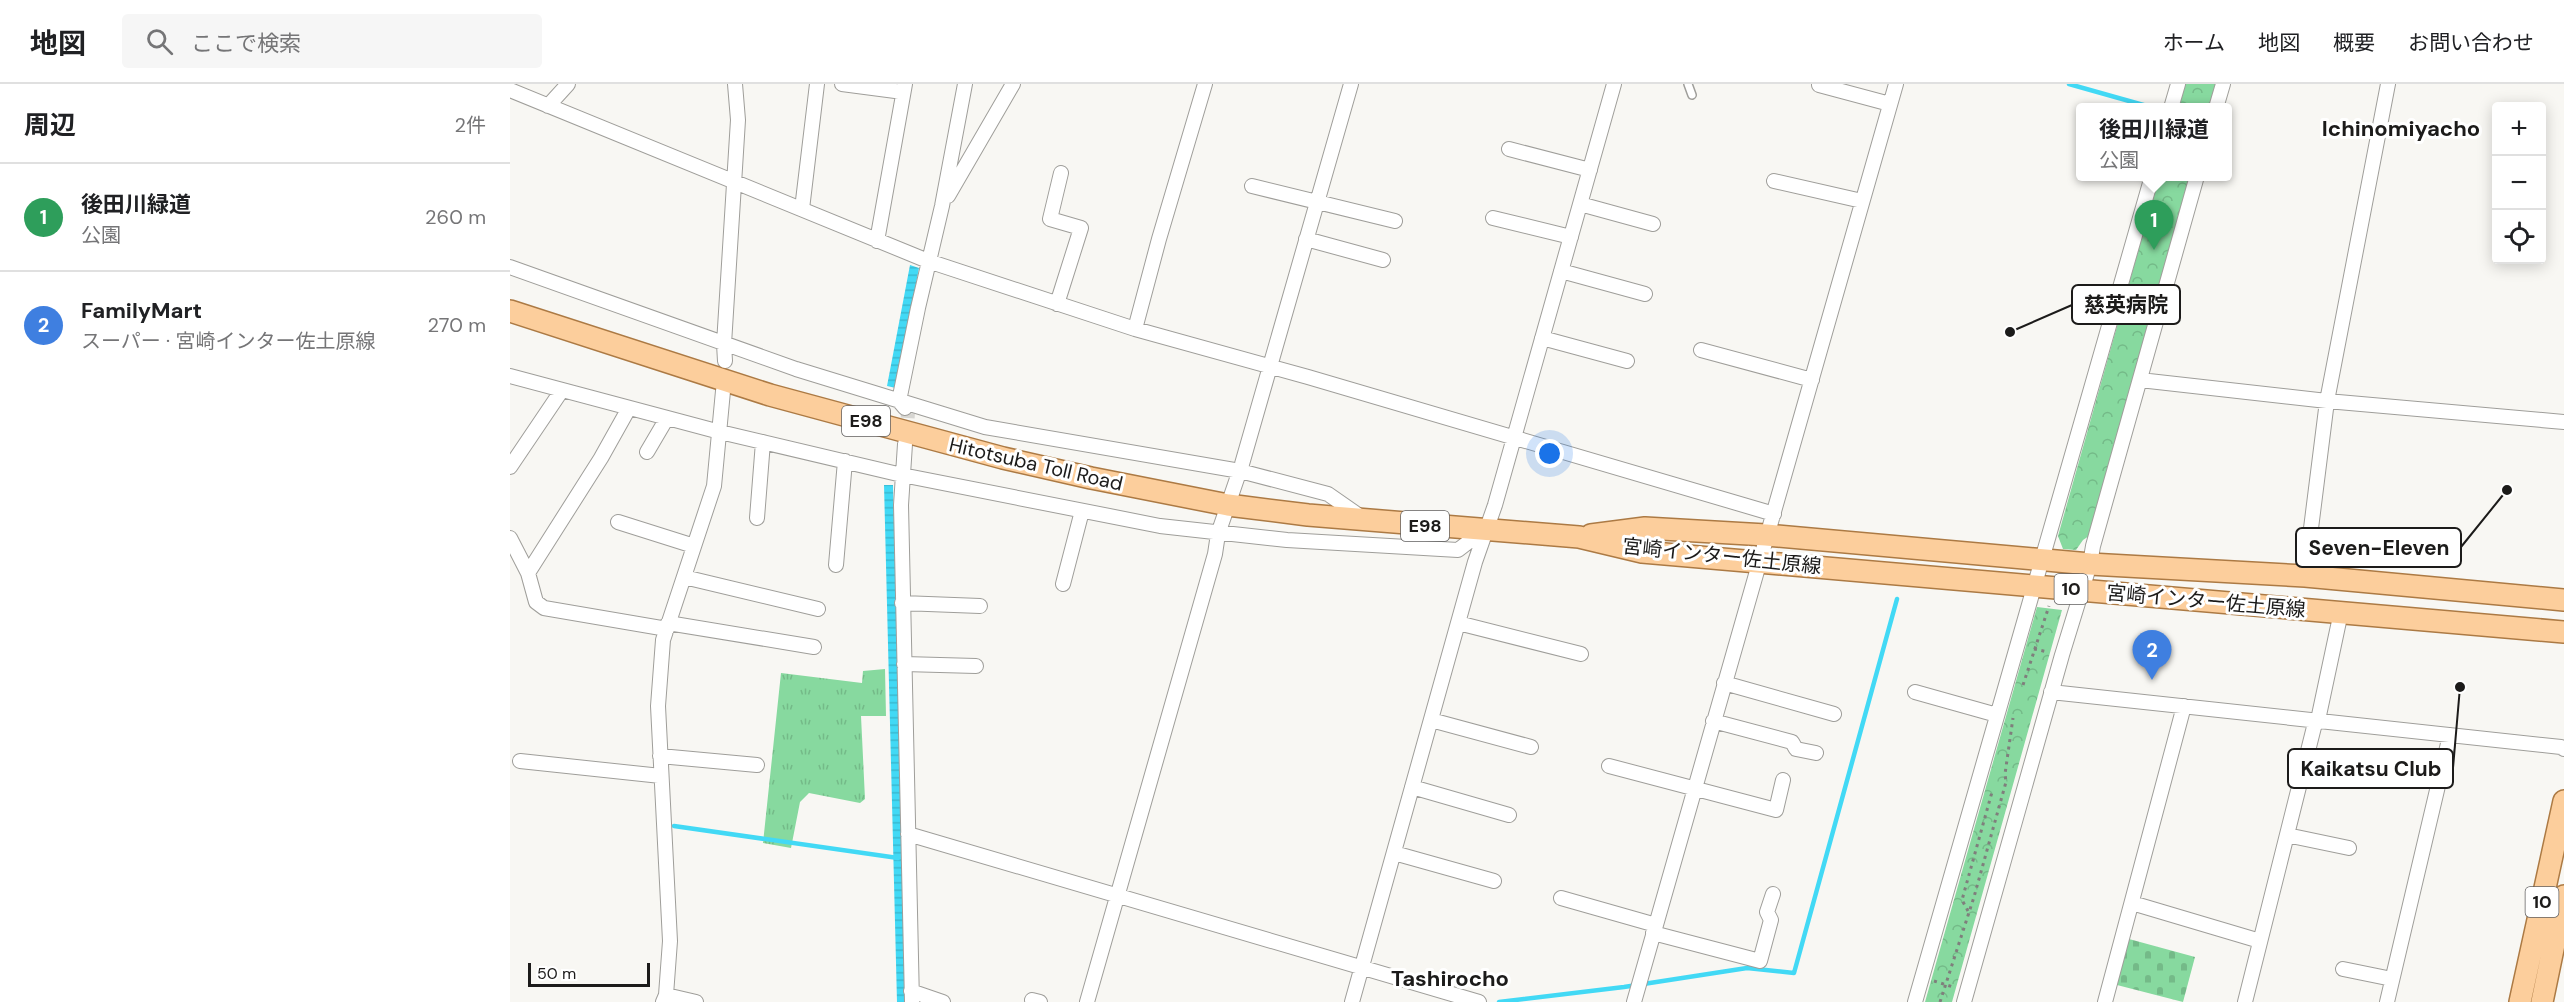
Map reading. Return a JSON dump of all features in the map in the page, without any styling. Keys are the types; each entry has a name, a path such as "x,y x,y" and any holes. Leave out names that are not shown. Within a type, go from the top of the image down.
{"main road":[{"name":"Hitotsuba Toll Road","path":"510,311 770,395 970,449 1091,478 1228,505 1366,521 1579,537"},
{"name":"宮崎インター佐土原線","path":"1579,537 1645,528 1766,535 2090,564 2305,576 2564,600"},
{"name":"宮崎インター佐土原線","path":"1579,537 1642,552 2564,632"},
{"name":"10","path":"2520,1002 2564,801"},
{"name":"10","path":"2542,1002 2564,896"}],"street":[{"path":"548,106 568,84"},
{"path":"725,361 724,344 738,120 735,84"},
{"path":"802,209 817,84"},
{"path":"843,84 904,88 877,241"},
{"path":"904,407 928,261 942,206 965,84"},
{"path":"942,206 1013,84"},
{"path":"1135,329 1158,239 1205,84"},
{"path":"1087,1002 1215,554 1218,534 1240,471 1351,84"},
{"path":"1352,1002 1484,530 1495,505 1614,84"},
{"path":"1634,1002 1896,84"},
{"path":"2172,103 2178,84"},
{"path":"2217,103 2223,84"},
{"path":"2305,576 2327,401 2388,84"},
{"path":"1819,85 1890,104"},
{"path":"510,90 928,261 1135,329 1774,514"},
{"path":"1509,149 1590,170"},
{"path":"1057,304 1081,228 1050,219 1062,173"},
{"path":"1774,181 1862,201"},
{"path":"1915,1002 2151,181"},
{"path":"1965,996 2051,692 2090,564 2093,546 2196,181"},
{"path":"1252,186 1317,200 1395,221"},
{"path":"1580,204 1653,224"},
{"path":"1493,218 1570,237"},
{"path":"1306,239 1383,260"},
{"path":"510,267 904,407 985,427 1240,471 1328,494 1366,521"},
{"path":"1561,271 1645,294"},
{"path":"1542,338 1628,361"},
{"path":"1701,350 1812,380"},
{"path":"510,376 720,432 902,475 1082,511 1218,534 1376,547 1458,550 1484,530"},
{"path":"2140,380 2327,401 2564,422"},
{"path":"510,467 562,390"},
{"path":"696,1002 664,999 670,941 658,706 663,640 714,486 723,391"},
{"path":"528,573 601,458 628,408"},
{"path":"647,452 667,418"},
{"path":"757,518 763,442"},
{"path":"905,444 902,475 902,603 912,997 943,1002"},
{"path":"836,565 845,461"},
{"path":"1063,584 1082,511"},
{"path":"618,522 694,546"},
{"path":"510,538 528,573 537,602 544,608 668,626 748,629 814,647"},
{"path":"684,577 776,592 818,609"},
{"path":"902,603 980,606"},
{"path":"2245,1002 2318,720 2341,612"},
{"path":"1458,623 1581,654"},
{"path":"904,664 976,666"},
{"path":"1724,683 1834,714"},
{"path":"1915,692 1997,715"},
{"path":"2051,692 2564,749"},
{"path":"2105,1002 2184,706"},
{"path":"1431,720 1531,747"},
{"path":"1713,722 1792,742 1796,748 1816,753"},
{"path":"2387,1002 2450,735"},
{"path":"660,756 757,765"},
{"path":"520,761 661,776"},
{"path":"1609,766 1776,810 1783,780"},
{"path":"1412,787 1509,815"},
{"path":"908,834 1479,1002"},
{"path":"2287,835 2349,848"},
{"path":"1394,853 1494,881"},
{"path":"1561,898 1654,929 1760,960 1771,920 1767,912 1773,894"},
{"path":"2132,903 2260,941"},
{"path":"2343,969 2392,979"}],"lane":[{"path":"1688,84 1692,95"}],"path":[{"path":"2021,691 2050,603"},
{"path":"2016,645 2062,655"},
{"path":"1940,1002 1974,897 2006,780 2014,712"},
{"path":"1980,773 2025,784"},
{"path":"1969,912 1962,900 1992,792"},
{"path":"1947,890 1992,901"},
{"path":"1922,978 1945,985 1965,996"}],"green space":[{"path":"2185,84 2218,84 2212,103 2180,103"},
{"path":"2158,181 2190,181 2089,536 2076,550 2063,549 2058,536"},
{"path":"2037,607 2062,610 1952,1002 1925,1002"},
{"path":"885,669 886,716 861,716 865,799 860,803 809,793 800,802 791,848 763,843 781,673 862,683 863,671"},
{"path":"2129,939 2195,957 2183,1002 2117,985"}],"water":[{"path":"910,265 919,268 896,388 887,386"},
{"path":"884,485 893,485 906,1002 897,1002"}],"waterway":[{"path":"2069,84 2136,103"},
{"path":"1499,1002 1624,987 1747,968 1794,973 1897,599"},
{"path":"674,826 898,858"}],"tunnel":[{"path":"906,439 908,413"}],"place":[{"name":"後田川緑道","path":"2154,250"},
{"name":"慈英病院","path":"2010,332"},
{"name":"Seven-Eleven","path":"2507,490"},
{"name":"FamilyMart","path":"2152,680"},
{"name":"Kaikatsu Club","path":"2460,687"}],"district":[{"name":"Ichinomiyacho","path":"2401,128"},
{"name":"Tashirocho","path":"1450,978"}]}
